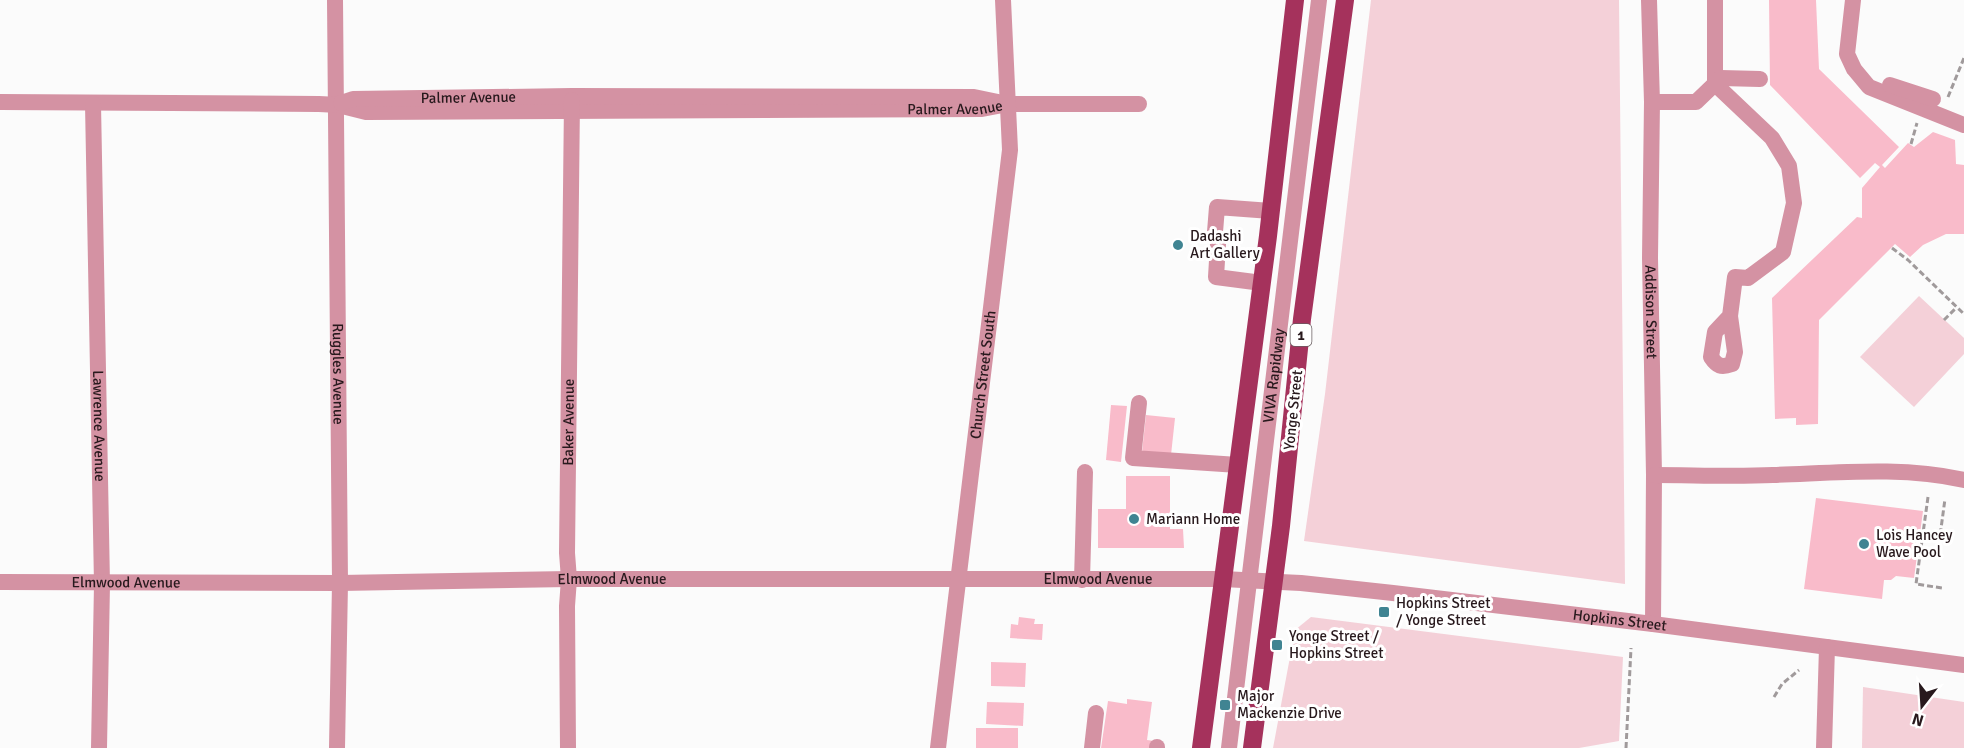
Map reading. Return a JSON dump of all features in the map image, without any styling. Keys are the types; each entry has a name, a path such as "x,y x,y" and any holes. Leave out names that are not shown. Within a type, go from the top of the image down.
{"main road":[{"path":"1201,748 1262,283 1295,0"},
{"name":"Yonge Street","path":"1252,748 1281,526 1302,319 1345,0"}],"street":[{"name":"Ruggles Avenue","path":"335,0 338,105 340,583 337,748"},
{"name":"Church Street South","path":"938,748 1010,150 1003,0"},
{"name":"Addison Street","path":"1649,0 1652,102 1650,258 1654,475 1653,624"},
{"path":"1714,0 1715,84 1772,138 1789,166 1794,203 1783,252 1748,278 1735,277 1730,316"},
{"path":"1853,0 1846,54 1869,87 1927,103 1940,115 1964,125"},
{"name":"VIVA Rapidway","path":"1229,748 1320,1"},
{"path":"1652,102 1696,102 1721,78 1760,79"},
{"name":"Palmer Avenue","path":"0,102 338,105 353,99 572,103 974,97 1008,104 1139,104"},
{"name":"Baker Avenue","path":"568,748 567,606 569,579 567,553 572,103"},
{"name":"Lawrence Avenue","path":"93,104 102,584 99,748"},
{"path":"1262,283 1216,278 1217,207 1270,211"},
{"path":"1138,403 1133,458 1238,465"},
{"path":"1654,475 1768,476 1888,471 1947,476 1964,480"},
{"path":"1082,579 1085,472"},
{"name":"Elmwood Avenue","path":"0,582 102,584 569,579 1249,580"},
{"name":"Hopkins Street","path":"1249,580 1301,583 1653,624 1964,665"},
{"path":"1824,748 1827,647"},
{"path":"1092,748 1096,713"}],"path":[{"path":"1940,115 1964,58"},
{"path":"1911,144 1927,103"},
{"path":"1892,248 1908,260 1964,314"},
{"path":"1944,320 1956,308"},
{"path":"1928,497 1916,584 1942,588"},
{"path":"1943,541 1940,540 1940,536 1945,499"},
{"path":"1626,748 1626,710 1631,648"},
{"path":"1774,697 1782,684 1799,670"}],"shaded area":[{"path":"1371,0 1619,0 1625,584 1304,541 1325,394"},
{"path":"1919,296 1964,338 1964,354 1914,407 1860,357"},
{"path":"1311,617 1623,657 1619,741 1579,748 1273,748 1295,630"},
{"path":"1863,687 1964,702 1964,748 1862,748"}],"building":[{"path":"1769,0 1816,0 1819,69 1899,147 1882,165 1885,168 1908,143 1914,147 1933,132 1955,140 1956,164 1964,165 1964,234 1946,234 1923,245 1910,257 1895,244 1819,320 1818,424 1796,425 1796,418 1775,419 1772,298 1857,217 1862,218 1862,188 1880,167 1875,163 1860,178 1770,85"},
{"path":"1111,405 1127,406 1121,462 1106,460"},
{"path":"1146,415 1175,418 1171,455 1142,452"},
{"name":"Mariann Home","path":"1126,476 1170,476 1170,529 1183,529 1184,548 1098,548 1098,509 1126,509"},
{"name":"Lois Hancey Wave Pool","path":"1816,498 1923,511 1914,578 1896,576 1891,580 1884,580 1882,599 1804,589"},
{"path":"1019,617 1035,619 1034,624 1043,624 1042,640 1010,638 1011,624 1018,625"},
{"path":"991,662 1026,663 1025,687 991,686"},
{"path":"1127,699 1152,702 1147,740 1155,741 1154,748 1101,748 1108,701 1127,704"},
{"path":"987,702 1024,703 1023,726 986,724"},
{"path":"976,728 1018,728 1018,748 976,748"}],"place":[{"name":"Dadashi Art Gallery","path":"1178,245"},
{"name":"Mariann Home","path":"1134,519"},
{"name":"Lois Hancey Wave Pool","path":"1864,544"},
{"name":"Hopkins Street / Yonge Street","path":"1384,612"},
{"name":"Yonge Street / Hopkins Street","path":"1277,645"},
{"name":"Major Mackenzie Drive","path":"1225,705"}]}
